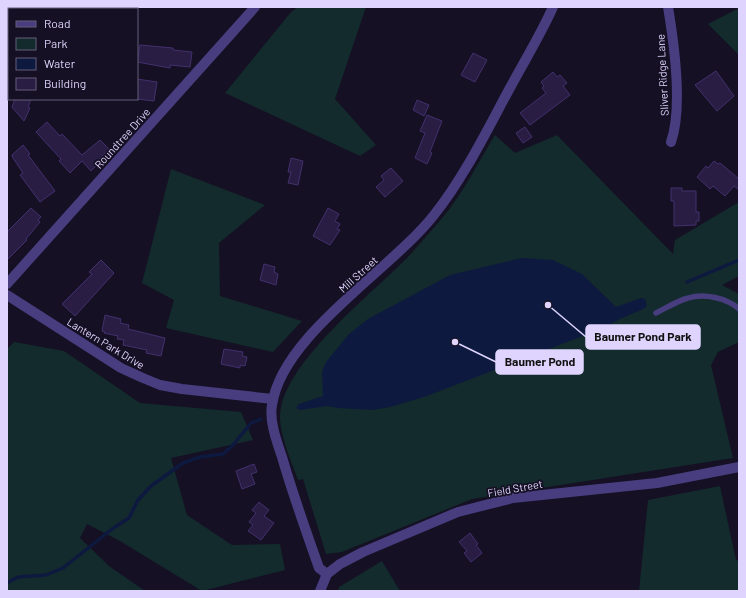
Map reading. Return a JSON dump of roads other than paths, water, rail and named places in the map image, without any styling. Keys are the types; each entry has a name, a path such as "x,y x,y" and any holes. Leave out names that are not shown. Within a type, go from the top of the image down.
{"street":[{"name":"Roundtree Drive","path":"7,284 255,7"},
{"name":"Mill Street","path":"327,574 319,568 291,486 271,412 273,399 286,370 313,333 347,299 403,250 442,205 474,156 553,7"},
{"name":"Sliver Ridge Lane","path":"668,7 676,86 676,121 670,142"},
{"name":"Lantern Park Drive","path":"7,295 120,368 160,385 182,389 273,399"},
{"name":"Field Street","path":"327,574 363,552 458,512 513,498 658,483 739,467"},
{"path":"320,591 327,574"}],"lane":[{"path":"656,313 688,298 695,297 724,300 739,309"}],"water":[{"path":"522,258 553,260 582,274 616,307 641,298 645,299 647,306 601,329 424,397 390,407 372,410 327,406 301,410 296,408 299,404 323,396 322,372 326,362 349,334 368,319 450,275"}],"waterway":[{"path":"687,282 739,260"},
{"path":"7,583 18,577 46,575 63,568 112,529 129,518 138,500 151,486 183,463 200,457 223,454 233,445 251,423 261,419"}],"place":[{"name":"Baumer Pond Park","path":"548,305"},
{"name":"Baumer Pond","path":"455,342"}]}
